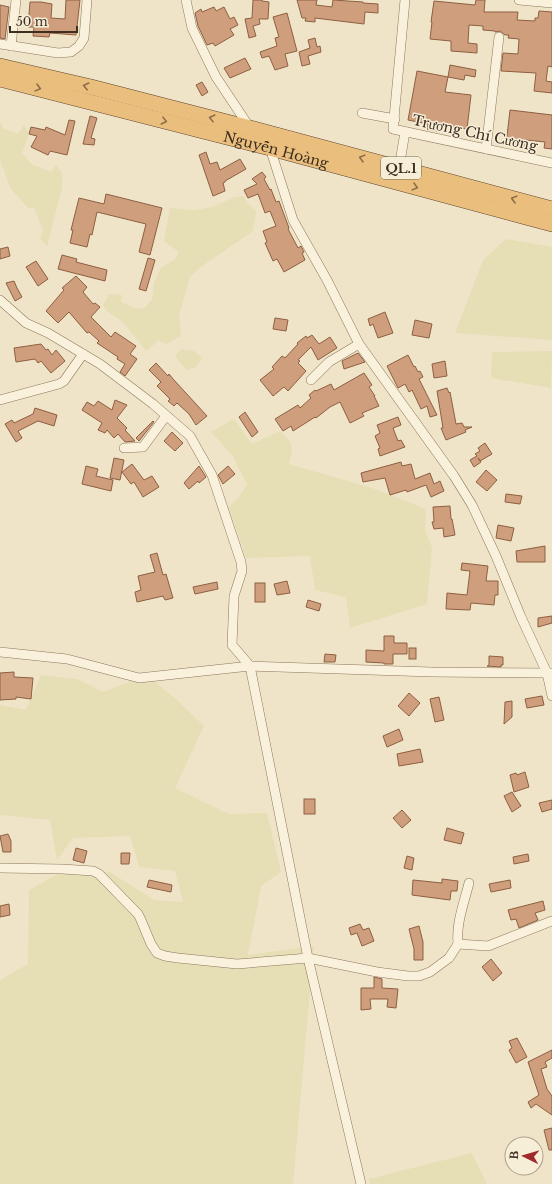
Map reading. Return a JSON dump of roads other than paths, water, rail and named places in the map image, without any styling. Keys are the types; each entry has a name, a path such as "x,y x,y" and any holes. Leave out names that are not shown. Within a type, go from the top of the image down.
{"highway":[{"name":"Nguyễn Hoàng","path":"0,66 91,87 250,128 552,209"},
{"name":"Nguyễn Hoàng","path":"0,79 270,148 552,224"}],"street":[{"path":"11,46 16,0"},
{"path":"0,44 58,53 71,52 79,46 84,38 87,0"},
{"path":"186,0 192,28 216,77 250,128"},
{"path":"362,113 395,119 405,0"},
{"path":"519,0 552,3"},
{"path":"486,149 499,37"},
{"name":"Trương Chí Cương","path":"395,119 393,129 552,164"},
{"path":"399,168 405,132"},
{"path":"270,148 293,220 328,280 359,344 454,476 472,505 496,556 521,617 549,673 552,696"},
{"path":"0,300 26,323 48,333 100,364 166,416 190,436 212,475 241,562 242,571 234,596 232,645 250,666 308,958 361,1184"},
{"path":"311,380 329,362 359,344"},
{"path":"0,400 59,384 64,380 84,354"},
{"path":"124,448 143,447 166,416"},
{"path":"0,652 67,659 139,678 250,666 432,672 549,673"},
{"path":"0,868 83,870 99,874 138,914 151,944 157,953 165,956 237,964 308,958 400,976 419,976 430,972 448,958 455,950 458,944 458,923 469,883"},
{"path":"458,944 488,946 552,921"}]}
